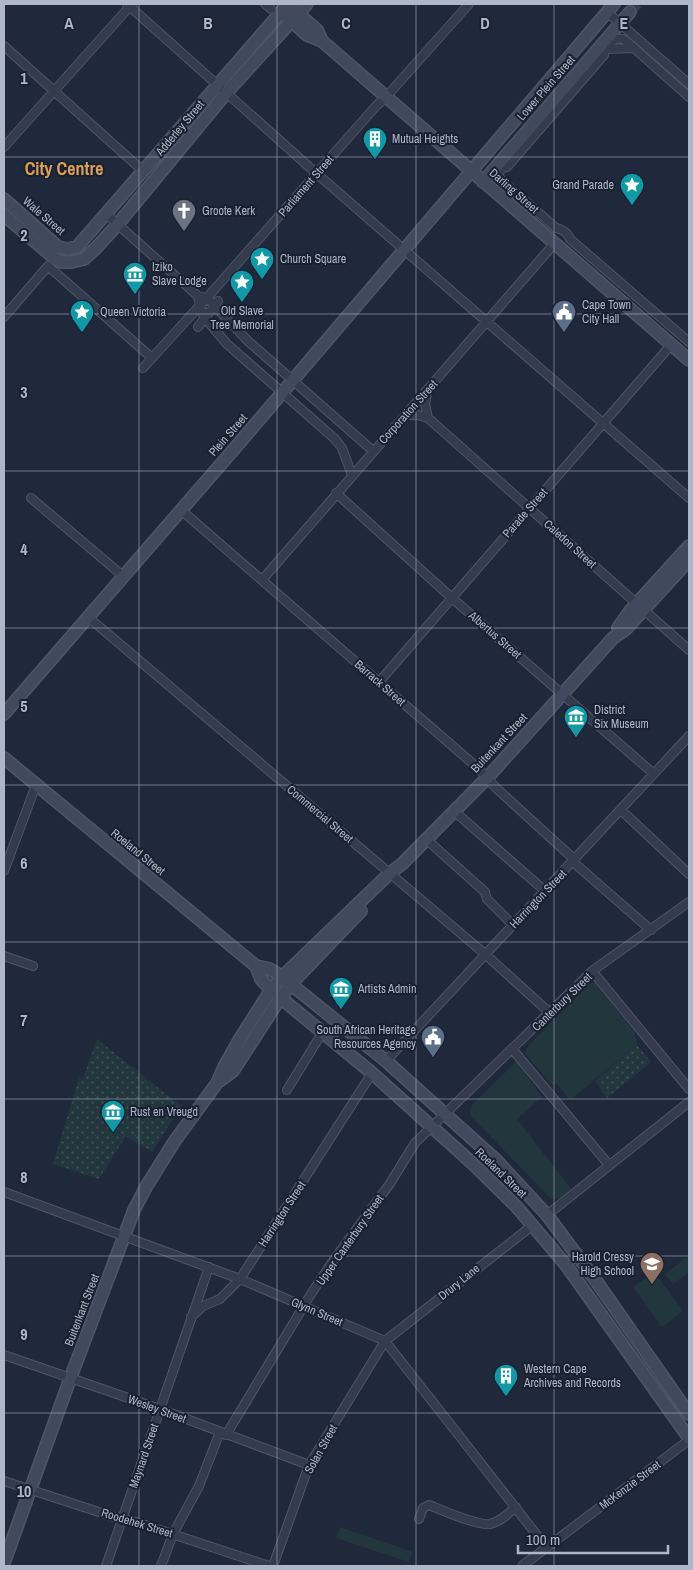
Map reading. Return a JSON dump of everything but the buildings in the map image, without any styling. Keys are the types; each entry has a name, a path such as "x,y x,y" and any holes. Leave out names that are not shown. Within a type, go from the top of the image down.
{"main road":[{"name":"Adderley Street","path":"71,262 84,259 118,224 227,92 307,4"},
{"name":"Adderley Street","path":"67,250 77,247 106,214 217,84 278,7"},
{"name":"Darling Street","path":"278,7 295,17 307,35 322,41 689,360"},
{"name":"Lower Plein Street","path":"471,171 610,8"},
{"name":"Lower Plein Street","path":"483,182 630,12"},
{"name":"Plein Street","path":"4,714 471,171"},
{"name":"Wale Street","path":"4,199 51,242 67,250"},
{"name":"Wale Street","path":"4,215 53,258 61,262 71,262"},
{"name":"Buitenkant Street","path":"4,1563 70,1379 139,1200 174,1142 217,1083 228,1059 271,990 286,981 487,778 613,638 626,629 640,607 689,546"},
{"name":"Buitenkant Street","path":"640,607 689,560"},
{"name":"Roeland Street","path":"4,758 256,966 270,969 386,1061 495,1159 547,1215 594,1278 689,1414"},
{"name":"Roeland Street","path":"256,966 261,979 271,990 372,1073 472,1163 533,1225 566,1265 689,1439"},
{"name":"Buitenkant Street","path":"217,1083 233,1071 280,998 286,981"}],"street":[{"path":"4,147 129,4 316,173 689,498"},
{"name":"Parliament Street","path":"203,297 469,4"},
{"path":"610,8 620,24 689,84"},
{"path":"689,97 625,40 618,38 612,41 604,55 506,167 502,168 499,172 499,177 556,228 561,228 569,235 570,239 689,342"},
{"path":"4,46 143,171"},
{"path":"106,214 203,297 216,304 248,341 373,451"},
{"name":"Corporation Street","path":"262,580 554,244"},
{"path":"4,317 48,266 152,358"},
{"path":"143,368 200,306 203,297"},
{"path":"198,326 216,304"},
{"path":"200,306 204,317 228,344 335,439 345,452 352,475"},
{"name":"Parade Street","path":"379,682 671,345"},
{"path":"407,415 418,415 428,418 425,404 428,390"},
{"name":"Caledon Street","path":"428,418 689,650"},
{"name":"Albertus Street","path":"336,493 452,598 654,774"},
{"path":"31,498 123,576"},
{"name":"Barrack Street","path":"181,510 479,769 574,861 651,930"},
{"name":"Commercial Street","path":"88,617 485,954 550,1013"},
{"name":"Harrington Street","path":"386,1061 689,736"},
{"path":"4,871 36,785"},
{"path":"622,810 689,874"},
{"path":"454,811 545,892"},
{"path":"426,839 485,892 487,899 513,925"},
{"name":"Canterbury Street","path":"446,1115 592,971 689,902"},
{"path":"4,956 33,966"},
{"path":"592,971 689,1089"},
{"path":"287,1090 322,1033"},
{"path":"513,1050 609,1165"},
{"name":"Harrington Street","path":"240,1279 372,1073"},
{"path":"547,1215 689,1102"},
{"name":"Upper Canterbury Street","path":"161,1566 173,1534 199,1486 223,1433 333,1261 389,1185 416,1143 446,1115"},
{"name":"Glynn Street","path":"4,1192 240,1279 386,1341 547,1548"},
{"name":"Drury Lane","path":"386,1341 533,1225"},
{"name":"Maynard Street","path":"106,1566 208,1267"},
{"path":"190,1318 203,1306 220,1299 240,1279"},
{"name":"Solan Street","path":"273,1566 309,1465 386,1341"},
{"name":"Wesley Street","path":"4,1354 70,1379 160,1409 309,1465"},
{"name":"McKenzie Street","path":"522,1566 689,1439"},
{"name":"Roodehek Street","path":"4,1481 269,1566"},
{"path":"419,1519 423,1508 429,1505 470,1520 490,1524 500,1520 516,1507"}],"green space":[{"path":"591,983 595,983 634,1031 637,1045 570,1100 557,1084 552,1085 525,1053 529,1045"},
{"path":"97,1039 181,1106 152,1152 126,1136 99,1179 53,1164 79,1078 83,1079"},
{"path":"637,1045 651,1062 607,1098 595,1081"},
{"path":"517,1061 542,1097 517,1119 571,1189 559,1198 550,1198 472,1117 470,1111 472,1105"},
{"path":"686,1258 689,1261 689,1272 673,1284 665,1274"},
{"path":"654,1272 683,1311 662,1327 633,1287"},
{"path":"340,1527 413,1552 409,1562 336,1538"}],"tunnel":[{"path":"630,12 637,4"}],"place":[{"name":"Mutual Heights","path":"375,160"},
{"name":"Grand Parade","path":"632,206"},
{"name":"Groote Kerk","path":"184,232"},
{"name":"Church Square","path":"262,280"},
{"name":"Iziko Slave Lodge","path":"135,295"},
{"name":"Old Slave Tree Memorial","path":"242,303"},
{"name":"Queen Victoria","path":"82,333"},
{"name":"Cape Town City Hall","path":"564,333"},
{"name":"District Six Museum","path":"576,738"},
{"name":"Artists Admin","path":"341,1010"},
{"name":"South African Heritage Resources Agency","path":"433,1058"},
{"name":"Rust en Vreugd","path":"113,1133"},
{"name":"Harold Cressy High School","path":"652,1285"},
{"name":"Western Cape Archives and Records","path":"506,1397"}],"district":[{"name":"City Centre","path":"64,169"}]}
